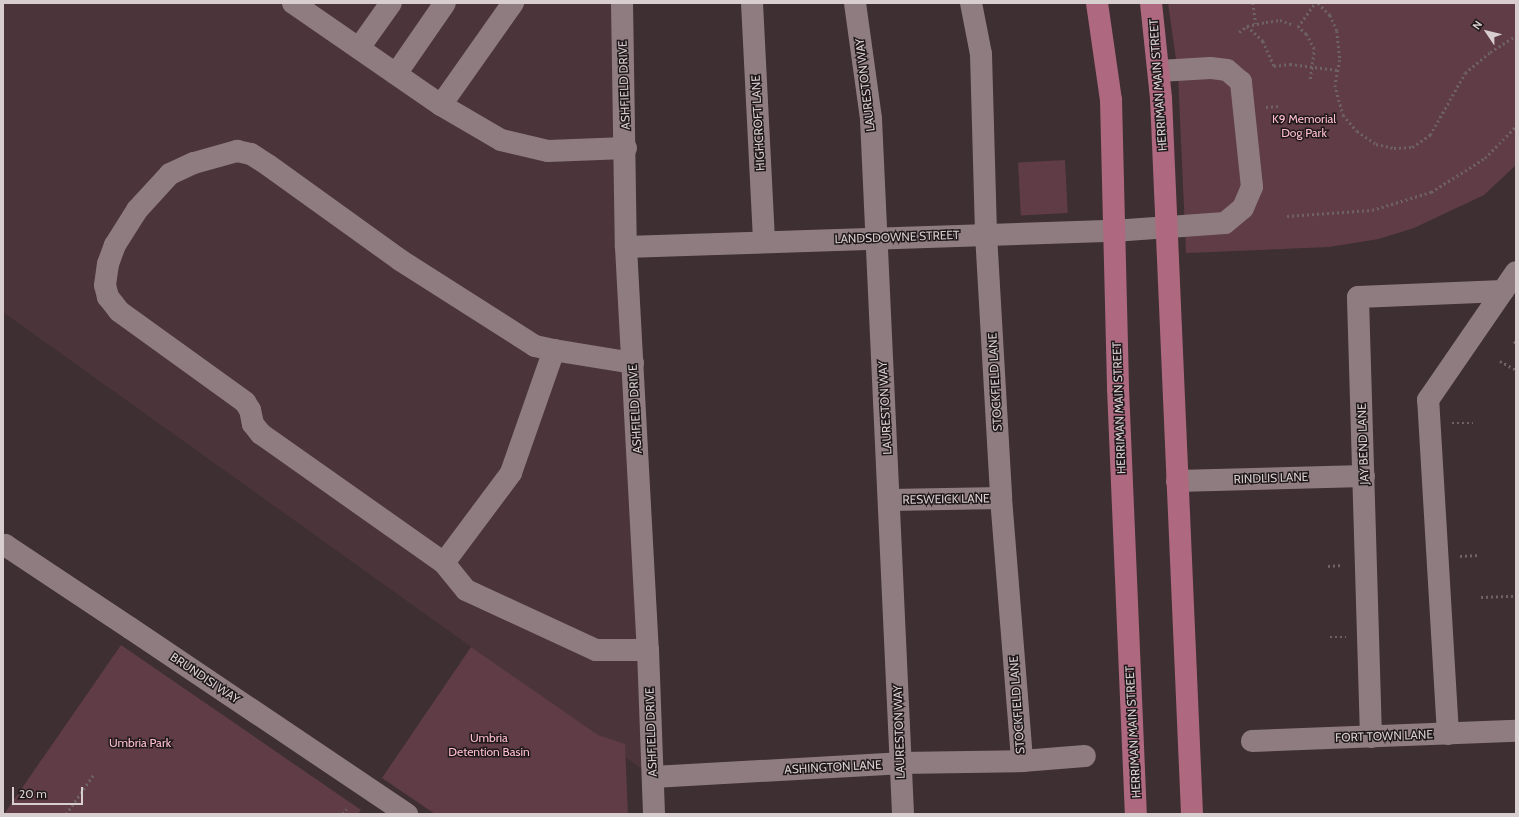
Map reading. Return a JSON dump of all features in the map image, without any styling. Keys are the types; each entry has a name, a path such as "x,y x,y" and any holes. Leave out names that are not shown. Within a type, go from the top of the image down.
{"main road":[{"name":"HERRIMAN MAIN STREET","path":"1097,3 1111,100 1113,230 1136,814"},
{"name":"HERRIMAN MAIN STREET","path":"1151,3 1159,71 1167,228 1192,814"}],"street":[{"path":"359,48 391,3"},
{"path":"396,74 445,3"},
{"path":"441,105 513,3"},
{"name":"ASHFIELD DRIVE","path":"622,3 626,148 626,247 648,650 654,814"},
{"name":"HIGHCROFT LANE","path":"752,3 764,242"},
{"name":"LAURESTON WAY","path":"855,3 871,119 875,238 890,500 903,814"},
{"name":"STOCKFIELD LANE","path":"972,3 981,54 986,234 1001,498 1022,761"},
{"path":"305,6 359,48 396,74 441,105 483,131 521,146 548,151 626,148"},
{"name":"LANDSDOWNE STREET","path":"626,247 1167,228 1225,223 1243,208 1252,187 1241,82 1227,70 1210,68 1159,71"},
{"path":"632,363 535,346 400,260 268,165 244,152 237,151 194,164 170,174 137,210 116,245 108,264 105,285 108,297 119,311 245,402 250,410 253,424 261,434 444,563 466,590 596,650 648,650"},
{"path":"1448,734 1428,400 1516,272"},
{"name":"JAY BEND LANE","path":"1371,737 1358,296 1503,291"},
{"path":"444,563 511,473 554,350"},
{"name":"RINDLIS LANE","path":"1177,481 1364,476"},
{"name":"RESWEICK LANE","path":"890,500 1001,498"},
{"name":"BRUNDISI WAY","path":"3,547 5,545 124,623 407,814"},
{"name":"FORT TOWN LANE","path":"1252,741 1516,732"},
{"name":"ASHINGTON LANE","path":"653,777 900,763 1022,761 1085,756"}],"path":[{"path":"1253,3 1256,24"},
{"path":"1310,79 1313,67 1314,48 1306,34 1298,27 1315,3"},
{"path":"1318,3 1330,15 1337,31 1340,60 1335,85 1343,115 1357,131 1376,144 1412,147 1430,135 1465,73 1490,52 1516,36"},
{"path":"1238,32 1247,26 1280,20 1291,24"},
{"path":"1247,26 1263,41 1274,66 1290,64 1338,70"},
{"path":"1287,216 1372,210 1431,192 1485,158 1516,126"},
{"path":"1500,362 1516,370"},
{"path":"1481,597 1516,596"},
{"path":"66,814 94,774"},
{"path":"343,814 346,809"}],"shaded area":[{"path":"3,3 622,3 653,777 3,312"}],"green space":[{"name":"K9 Memorial Dog Park","path":"1168,3 1516,3 1516,165 1484,195 1414,228 1379,239 1329,247 1186,253 1178,74"},
{"path":"1065,160 1068,213 1021,215 1018,162"},
{"name":"Umbria Park","path":"121,645 361,810 358,814 4,814"},
{"name":"Umbria Detention Basin","path":"471,647 598,735 625,744 628,814 435,814 382,778"}]}
